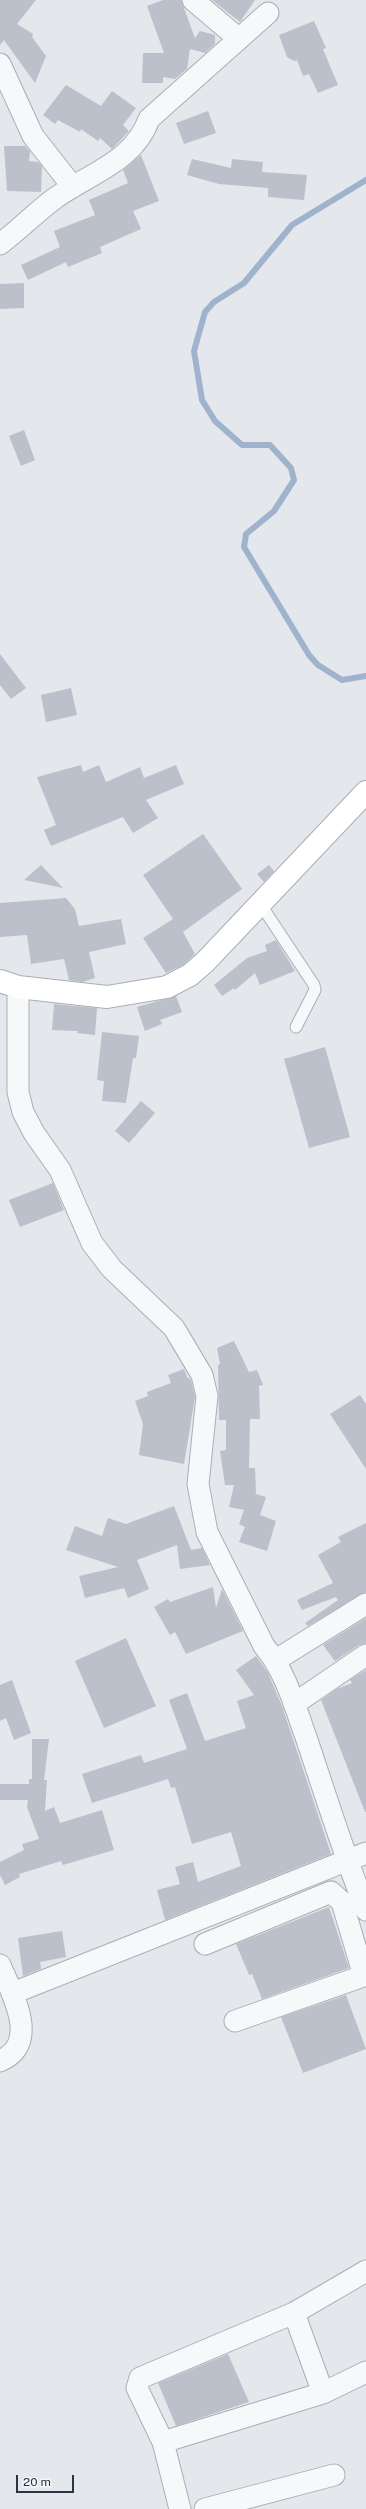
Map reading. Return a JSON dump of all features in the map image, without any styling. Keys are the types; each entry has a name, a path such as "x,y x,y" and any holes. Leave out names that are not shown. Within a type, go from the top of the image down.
{"street":[{"path":"193,0 239,40"},
{"path":"0,244 53,199 125,155 141,136 149,119 268,13"},
{"path":"0,64 33,136 73,187"},
{"path":"366,792 261,905 195,971 177,984 168,987 107,997 9,984 18,1092 24,1112 34,1133 60,1170 92,1243 112,1269 174,1328 202,1375 207,1396 198,1484 207,1532 264,1646 276,1660 294,1704 346,1861 366,1910"},
{"path":"276,1660 366,1604"},
{"path":"294,1704 366,1655"},
{"path":"13,1993 366,1853"},
{"path":"205,1944 331,1892 339,1897 344,1907 365,1976 235,2021"},
{"path":"0,1965 13,1993 21,2026 20,2044 10,2056 0,2061"},
{"path":"180,2509 163,2442 137,2388 140,2378 294,2313 366,2272"},
{"path":"294,2313 323,2393"},
{"path":"163,2442 323,2393 366,2372"},
{"path":"205,2509 334,2475"}],"lane":[{"path":"261,905 314,985 315,990 296,1027"}],"building":[{"path":"0,0 36,0 17,24 33,34 32,37 46,56 35,83 4,40 0,45"},
{"path":"163,0 181,0 195,38 200,31 215,35 215,44 205,53 190,49 187,69 175,79 163,77 163,83 142,83 143,53 164,53 147,6"},
{"path":"212,0 255,0 240,22"},
{"path":"314,21 326,48 323,49 338,85 318,93 309,74 303,76 297,60 294,61 287,57 279,35"},
{"path":"66,85 101,106 112,91 136,108 123,125 129,131 112,149 100,138 98,141 81,129 80,132 58,120 55,124 43,115"},
{"path":"208,111 216,133 184,144 176,123"},
{"path":"4,146 25,146 30,151 29,161 38,162 42,166 41,192 7,191"},
{"path":"141,155 159,201 133,211 141,229 100,247 102,253 68,267 66,262 28,280 21,265 60,247 54,231 95,215 89,200 128,183 123,170"},
{"path":"192,159 231,168 232,159 263,162 262,172 307,175 304,200 268,197 268,188 219,184 187,175"},
{"path":"24,283 24,308 0,309 0,284"},
{"path":"24,430 35,460 21,466 9,436"},
{"path":"0,654 26,688 11,699 0,685"},
{"path":"71,688 77,715 46,722 41,695"},
{"path":"81,765 83,772 99,765 106,782 140,767 144,778 176,765 184,784 146,800 158,818 133,833 123,817 51,846 44,830 56,825 37,777"},
{"path":"203,834 242,889 183,932 195,954 183,965 166,973 143,938 173,919 143,875"},
{"path":"41,865 63,888 24,880"},
{"path":"269,865 274,871 264,882 257,874"},
{"path":"66,898 75,909 79,926 121,919 126,944 89,952 95,978 82,982 69,980 64,959 31,964 27,935 0,937 0,903"},
{"path":"276,940 295,971 260,985 255,973 235,990 234,988 222,996 214,985 247,958 267,951 265,945"},
{"path":"176,996 182,1012 160,1020 162,1024 145,1031 137,1007"},
{"path":"54,1004 97,1008 95,1035 77,1033 78,1031 52,1030"},
{"path":"102,1032 139,1036 136,1058 133,1058 126,1103 102,1101 104,1081 97,1080"},
{"path":"325,1047 350,1137 309,1148 284,1059"},
{"path":"141,1101 155,1113 129,1143 115,1131"},
{"path":"53,1183 64,1210 20,1227 9,1200"},
{"path":"234,1341 249,1372 257,1370 263,1385 259,1386 260,1419 250,1419 249,1468 255,1468 256,1494 266,1497 260,1515 276,1521 267,1551 239,1542 245,1527 239,1524 244,1510 229,1507 234,1485 225,1485 220,1451 226,1450 226,1420 219,1420 218,1365 220,1364 217,1348"},
{"path":"184,1369 187,1377 191,1380 195,1397 184,1464 139,1455 143,1424 135,1401 148,1396 147,1392 171,1383 168,1375"},
{"path":"360,1395 366,1404 366,1469 330,1414"},
{"path":"174,1506 191,1550 202,1548 210,1565 180,1569 177,1545 137,1560 149,1589 128,1598 124,1588 85,1598 79,1576 118,1567 66,1550 75,1526 102,1536 108,1518 126,1524"},
{"path":"366,1523 366,1592 308,1626 305,1623 338,1600 336,1597 302,1610 297,1600 333,1583 318,1555 341,1542 338,1537"},
{"path":"213,1587 216,1608 222,1589 243,1631 186,1654 175,1632 170,1635 154,1607 168,1599 170,1602"},
{"path":"366,1618 366,1643 359,1645 335,1661 323,1645"},
{"path":"126,1638 156,1706 104,1728 75,1661"},
{"path":"256,1656 268,1673 282,1706 331,1854 165,1920 157,1890 180,1884 175,1867 193,1862 198,1882 241,1866 231,1832 192,1844 175,1787 171,1788 168,1779 92,1803 82,1774 141,1755 144,1763 187,1749 169,1700 187,1693 205,1741 246,1728 237,1701 254,1695 236,1670"},
{"path":"366,1670 365,1812 321,1700 337,1689 352,1683 350,1680"},
{"path":"12,1680 31,1733 14,1740 6,1718 0,1721 0,1685"},
{"path":"32,1739 49,1739 44,1780 47,1780 45,1811 54,1807 60,1823 102,1810 114,1850 63,1865 61,1861 19,1874 20,1877 5,1885 0,1875 0,1862 24,1850 22,1844 39,1839 27,1807 28,1800 0,1800 0,1784 29,1784 29,1779 32,1779"},
{"path":"329,1907 349,1968 262,1999 252,1974 249,1975 236,1944"},
{"path":"62,1931 66,1957 40,1962 41,1969 23,1976 18,1938"},
{"path":"346,1995 366,2049 303,2073 281,2017"},
{"path":"228,2354 249,2402 176,2426 158,2383"}],"waterway":[{"path":"366,180 292,225 244,283 214,302 205,312 194,351 202,400 215,421 242,445 270,445 291,468 294,480 274,511 246,534 244,547 309,655 318,665 342,680 366,676"}]}
